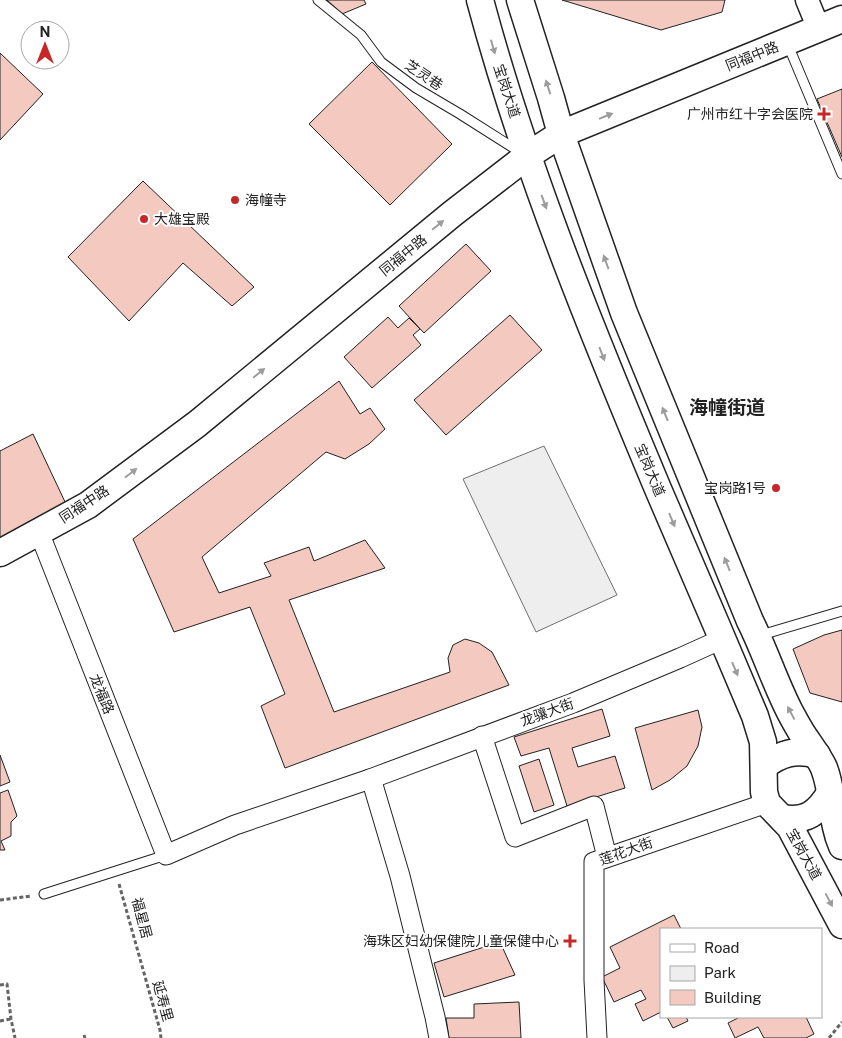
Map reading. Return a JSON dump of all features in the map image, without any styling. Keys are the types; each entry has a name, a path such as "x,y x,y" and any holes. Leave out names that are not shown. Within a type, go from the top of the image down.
{"main road":[{"name":"宝岗大道","path":"480,0 493,49 528,156 575,286 609,373 755,716 763,742 764,792 775,810 790,827 842,924"},
{"path":"520,0 561,134 624,313 779,690 801,732 823,767 828,781 834,824 842,846"},
{"name":"同福中路","path":"0,553 88,505 197,424 452,214 528,156 561,134 831,24"},
{"path":"764,766 772,759 789,752 806,752 817,755"},
{"path":"775,810 794,820 811,815 822,805 830,793"}],"street":[{"path":"807,0 831,24"},
{"name":"龙福路","path":"39,532 166,855"},
{"name":"龙骧大街","path":"166,855 235,825 370,780 573,703 722,639"},
{"path":"482,736 515,837 594,806 606,857"},
{"path":"370,780 400,876 439,1038"},
{"name":"莲花大街","path":"597,1038 594,980 594,862 775,810"}],"lane":[{"name":"芝灵巷","path":"318,0 362,35 381,62 416,88 528,156"},
{"path":"787,42 842,174"},
{"path":"758,636 842,611"},
{"path":"44,894 166,855"}],"path":[{"name":"福星居","path":"116,871 142,971"},
{"path":"0,900 44,894"},
{"name":"延寿里","path":"142,971 161,1038"},
{"path":"0,985 7,984 15,1038"},
{"path":"0,1021 11,1019"},
{"path":"829,1038 842,1022"}],"green space":[{"path":"544,446 617,595 536,632 463,479"}],"building":[{"path":"327,0 364,0 366,4 342,14"},
{"path":"562,0 725,0 722,12 661,30"},
{"path":"0,53 43,94 0,140"},
{"path":"372,62 452,144 390,205 309,124"},
{"path":"842,89 842,157 817,99"},
{"name":"大雄宝殿","path":"143,181 254,287 232,306 183,263 129,321 68,257"},
{"path":"466,244 491,271 424,333 399,306"},
{"path":"510,315 542,350 446,435 414,400"},
{"path":"388,317 398,328 409,318 420,329 413,335 421,345 372,388 344,357"},
{"path":"339,381 360,414 370,408 385,429 369,444 345,459 326,452 202,557 219,593 271,576 264,563 309,547 314,561 365,540 385,568 289,600 334,712 450,672 448,658 453,645 465,639 479,643 492,652 509,685 285,768 261,706 285,694 250,607 174,632 133,539"},
{"path":"33,434 66,504 0,541 0,451"},
{"path":"842,630 842,702 810,693 793,649 824,635"},
{"path":"602,709 610,736 572,748 578,767 615,756 625,788 567,806 549,748 521,756 514,737"},
{"path":"698,710 702,727 698,746 687,766 670,780 652,790 635,728"},
{"path":"0,755 10,782 0,786"},
{"path":"539,759 554,805 534,812 519,766"},
{"path":"8,790 17,816 11,822 11,836 1,841 5,850 0,850 0,793"},
{"path":"674,915 680,928 660,928 660,1012 643,1021 635,1004 646,999 641,990 614,1002 602,977 620,968 610,947"},
{"path":"500,942 515,975 444,997 434,963"},
{"path":"519,1002 521,1038 449,1038 446,1018 474,1018 474,1004"},
{"path":"668,1018 686,1018 688,1021 673,1028"},
{"path":"738,1018 806,1018 814,1034 806,1038 764,1038 758,1027 735,1038 728,1023"}],"place":[{"name":"广州市红十字会医院","path":"824,114"},
{"name":"海幢寺","path":"235,200"},
{"name":"大雄宝殿","path":"144,219"},
{"name":"宝岗路1号","path":"776,488"},
{"name":"海珠区妇幼保健院儿童保健中心","path":"570,941"}],"district":[{"name":"海幢街道","path":"727,407"}]}
